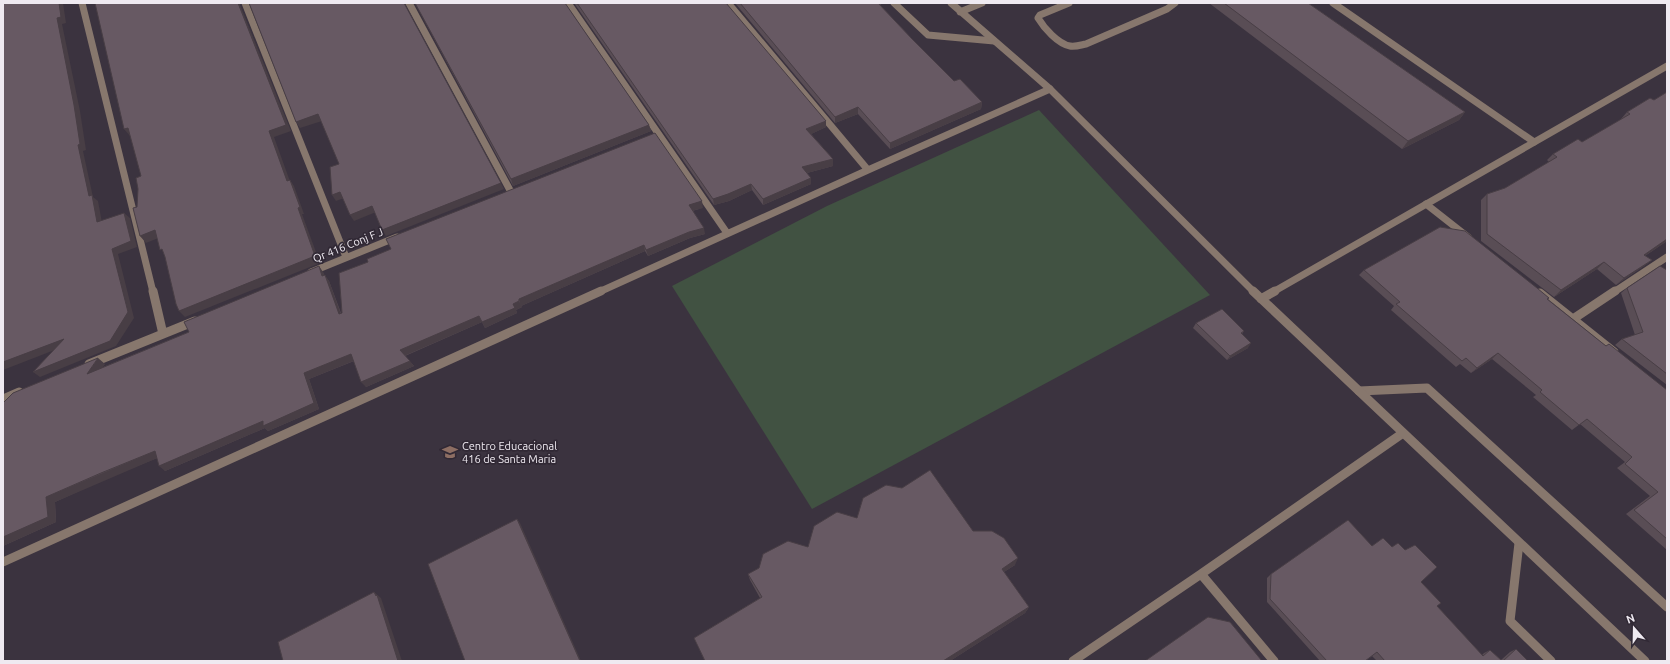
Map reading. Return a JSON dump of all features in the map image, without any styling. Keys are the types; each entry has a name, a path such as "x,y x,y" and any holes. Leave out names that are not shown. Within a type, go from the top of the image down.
{"street":[{"path":"82,3 163,334"},
{"path":"245,3 346,257"},
{"path":"409,3 511,192"},
{"path":"568,3 654,136 727,233"},
{"path":"728,3 868,170"},
{"path":"894,3 928,35 994,41"},
{"path":"951,3 1050,89 1261,299 1645,661"},
{"path":"960,12 982,3"},
{"path":"1069,3 1040,15 1038,18 1040,23 1065,44 1074,46 1086,44 1167,8 1174,3"},
{"path":"1333,3 1534,142"},
{"path":"1261,299 1667,66"},
{"path":"3,562 727,233 1050,89"},
{"path":"1426,204 1475,242"},
{"name":"Qr 416 Conj F J","path":"302,276 403,234"},
{"path":"1573,319 1667,257"},
{"path":"1536,290 1620,356"},
{"path":"83,366 200,319"},
{"path":"1359,391 1427,388 1667,607"},
{"path":"3,399 25,390"},
{"path":"1073,661 1201,574 1403,432"},
{"path":"1519,543 1510,621 1551,661"},
{"path":"1201,574 1274,661"}],"green space":[{"path":"1039,110 1210,295 812,509 672,286 827,206"}],"building":[{"path":"3,3 59,3 61,17 57,18 74,105 80,144 78,145 89,196 92,195 97,222 124,213 131,241 112,249 128,312 110,341 33,372 64,339 3,362"},
{"path":"95,3 238,3 286,125 269,131 287,181 290,180 300,207 298,208 315,256 179,311 165,257 162,249 160,250 155,230 140,236 133,208 137,207 138,189 136,178 141,176 128,128 124,129"},
{"path":"249,3 404,3 501,183 382,230 372,206 350,215 340,192 332,195 330,167 339,164 318,114 296,122"},
{"path":"415,3 565,3 649,125 511,179"},
{"path":"577,3 726,3 826,121 806,129 833,159 802,167 811,178 763,199 751,184 713,199"},
{"path":"740,3 878,3 954,81 960,79 982,102 890,143 858,107 835,117"},
{"path":"1224,3 1308,3 1465,112 1408,141"},
{"path":"1667,92 1667,239 1644,255 1652,260 1624,278 1604,262 1561,290 1487,234 1487,194 1505,188 1557,157 1553,154 1578,139 1582,142 1630,114 1627,112 1650,98 1654,100"},
{"path":"655,133 702,201 689,205 704,228 689,232 646,250 644,245 519,299 519,301 513,304 515,308 482,322 479,316 400,350 410,361 361,382 351,354 304,373 314,403 263,426 263,421 159,466 155,451 101,473 46,497 48,517 3,537 3,403 13,393 98,358 87,374 189,332 184,322 319,266 322,276 325,275 339,314 342,313 339,273 368,262 367,259 391,249 386,239"},
{"path":"1440,227 1465,231 1537,288 1549,298 1547,299 1606,346 1609,344 1667,390 1667,539 1634,510 1658,492 1625,464 1632,457 1587,419 1579,425 1540,392 1542,390 1498,353 1477,368 1466,358 1462,361 1396,304 1400,302 1364,270"},
{"path":"1660,266 1667,270 1667,374 1622,339 1643,332 1627,288"},
{"path":"1222,309 1244,331 1241,333 1251,343 1230,356 1196,323"},
{"path":"930,470 973,531 992,531 1004,538 1018,558 1002,569 1029,607 943,661 705,661 694,638 762,597 748,574 759,568 763,554 788,541 808,547 814,526 837,512 857,518 863,498 886,485 902,488"},
{"path":"517,519 580,661 465,661 428,564"},
{"path":"1348,520 1372,546 1383,538 1392,547 1398,543 1405,550 1415,545 1437,567 1421,582 1441,603 1437,606 1483,656 1490,650 1502,661 1385,661 1377,652 1365,661 1327,661 1270,599 1271,574"},
{"path":"374,592 376,596 377,595 398,661 283,661 278,642"},
{"path":"1208,617 1230,622 1262,661 1145,661"},
{"path":"1516,649 1528,661 1503,661"}],"place":[{"name":"Centro Educacional 416 de Santa Maria","path":"450,452"}]}
